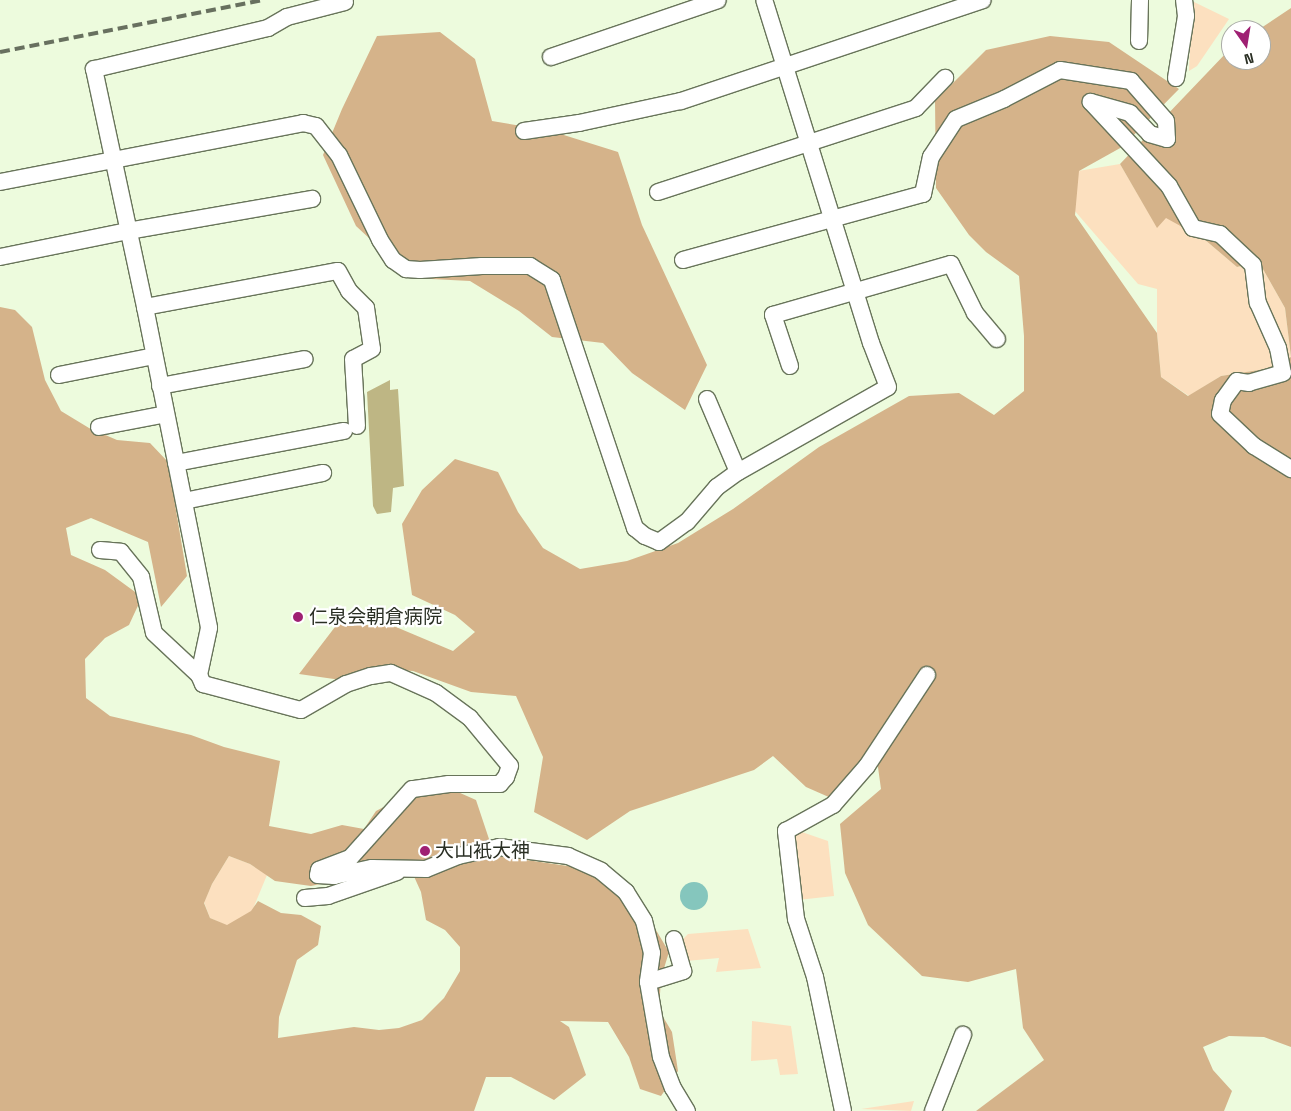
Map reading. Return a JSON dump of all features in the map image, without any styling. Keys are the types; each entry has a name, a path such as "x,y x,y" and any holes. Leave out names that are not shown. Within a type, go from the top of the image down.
{"street":[{"path":"551,57 718,0"},
{"path":"0,182 303,123 316,126 339,155 380,240 393,260 406,269 530,266 552,280 635,528 645,536 659,542 687,522 717,487 738,472 888,387 855,291 786,65 764,0"},
{"path":"524,131 579,123 681,101 982,0"},
{"path":"1139,41 1140,0"},
{"path":"1176,78 1186,16 1184,0"},
{"path":"199,675 209,628 145,306 94,69 268,28 287,17 349,1"},
{"path":"683,260 923,194 931,156 956,119 1004,99 1060,70 1132,80 1166,121 1167,139 1150,134 1130,113 1091,102 1169,186 1193,228 1220,234 1253,265 1258,303 1278,348 1283,373 1249,382 1237,381 1223,400 1220,414 1254,446 1291,469"},
{"path":"658,192 916,108 945,78"},
{"path":"0,257 128,231 312,199"},
{"path":"790,366 773,315 951,264 975,313 997,339"},
{"path":"145,306 338,271 349,291 366,308 372,349 353,360 350,428 176,463"},
{"path":"58,375 154,356"},
{"path":"160,386 305,360"},
{"path":"707,399 738,472"},
{"path":"99,427 166,414"},
{"path":"184,501 323,473"},
{"path":"100,550 120,552 141,577 154,634 199,675 203,684 301,710 346,684 370,676 391,673 436,693 470,718 510,766 506,777 500,784 449,784 412,789 350,858 319,870 318,876 334,876 372,868 426,868 458,856 499,847 568,856 601,870 626,892 644,920 652,953 648,982 660,1057 687,1111"},
{"path":"843,1111 815,977 796,919 786,831 833,805 867,766 927,675"},
{"path":"305,898 337,893 406,868"},
{"path":"648,982 683,971 674,939"},
{"path":"933,1111 963,1035"}],"shaded area":[{"path":"1192,1 1229,19 1221,20 1221,31 1197,66 1189,71"},
{"path":"1291,8 1291,357 1285,308 1259,262 1237,267 1204,239 1166,218 1157,228 1120,164 1221,58 1221,70 1271,70 1271,21"},
{"path":"440,32 475,59 492,121 551,131 618,152 642,225 707,365 685,410 632,373 603,343 552,337 519,311 470,281 412,278 356,226 323,155 342,109 377,36"},
{"path":"1050,36 1109,42 1179,89 1122,147 1079,171 1075,215 1157,333 1161,377 1188,396 1221,376 1265,369 1291,357 1291,1047 1264,1037 1229,1036 1203,1047 1213,1070 1232,1091 1224,1111 976,1111 1044,1060 1023,1028 1016,969 968,982 922,976 868,925 845,873 840,824 881,789 877,760 831,798 806,787 773,756 754,770 630,811 587,840 534,812 543,757 516,696 471,692 413,671 374,668 341,680 299,674 338,623 396,627 453,651 475,632 455,615 412,595 402,524 422,490 455,459 498,472 518,512 543,548 580,569 627,561 678,543 733,509 819,447 909,396 959,393 994,415 1024,391 1024,336 1019,276 986,252 969,235 936,188 935,101 986,50"},
{"path":"1120,164 1157,227 1166,217 1204,239 1237,267 1259,262 1285,308 1291,357 1265,369 1221,376 1189,396 1161,377 1157,333 1157,289 1138,284 1074,210 1078,171"},
{"path":"0,307 15,310 32,327 45,380 61,411 89,428 117,440 150,443 168,462 187,576 161,607 148,542 91,518 66,528 71,555 105,570 142,597 129,625 105,638 85,659 86,698 110,716 191,735 224,747 280,761 269,826 311,834 342,825 364,829 376,811 412,792 451,789 476,800 490,842 499,856 595,870 634,893 669,952 661,978 659,1010 672,1032 678,1071 661,1096 640,1089 629,1057 608,1022 560,1021 569,1027 586,1075 554,1100 511,1077 486,1077 474,1111 0,1111","holes":["229,856 250,864 275,881 311,886 348,878 412,872 421,892 426,920 445,930 460,947 460,971 444,998 422,1020 399,1028 379,1030 354,1027 278,1038 279,1017 297,960 318,945 321,926 301,915 281,913 258,901 251,911 227,925 210,918 204,903 212,884"]},
{"path":"796,830 828,841 834,896 798,900 789,832"},
{"path":"229,856 250,864 267,875 252,911 228,926 210,918 204,902 212,884"},
{"path":"748,929 761,968 716,972 719,958 686,961 682,940 688,934"},
{"path":"752,1021 791,1026 798,1074 780,1075 777,1059 751,1061"},
{"path":"914,1101 911,1111 861,1109"}],"water":[{"path":"694,882 704,886 708,896 704,906 694,910 684,906 680,896 684,886"}],"building":[{"path":"390,380 390,390 398,389 404,486 393,488 391,512 377,514 373,506 367,392"}],"railway":[{"path":"0,52 263,0"}],"place":[{"name":"仁泉会朝倉病院","path":"298,617"},
{"name":"大山衹大神","path":"425,851"}]}
